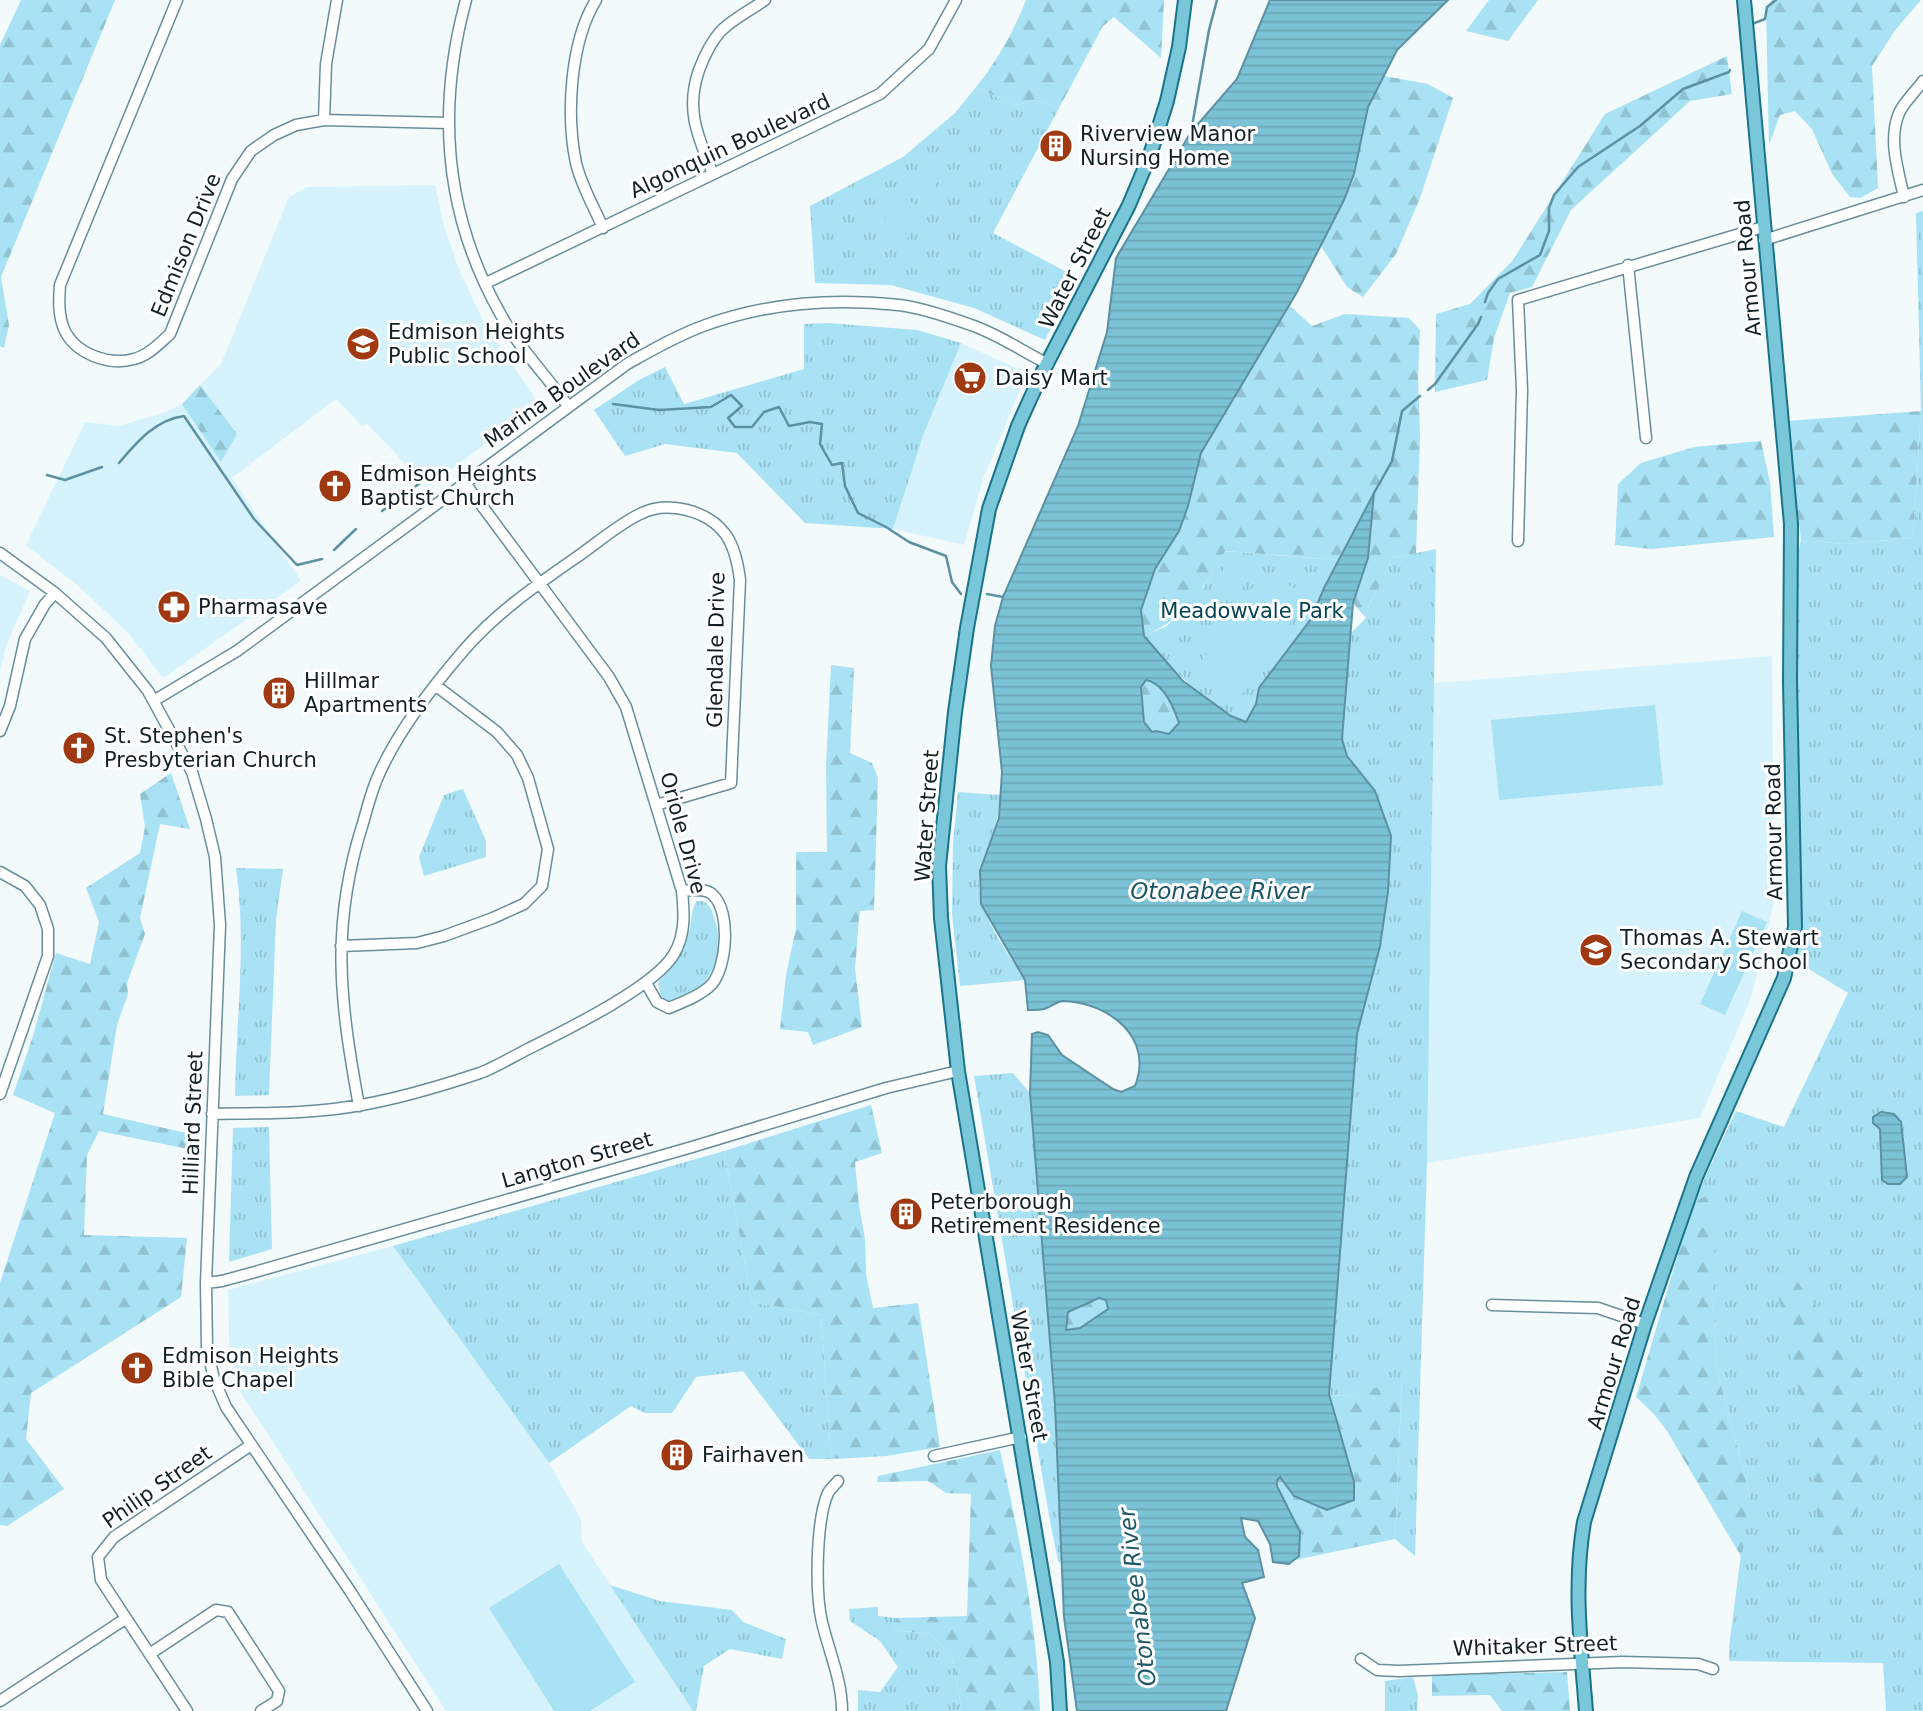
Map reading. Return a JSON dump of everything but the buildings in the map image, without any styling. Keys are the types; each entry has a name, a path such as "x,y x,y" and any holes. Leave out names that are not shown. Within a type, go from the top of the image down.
{"main road":[{"name":"Water Street","path":"1060,1711 1057,1662 958,1071 941,918 939,866 955,712 989,509 1018,426 1129,205 1150,155 1167,101 1179,47 1185,0"},
{"name":"Armour Road","path":"1586,1711 1577,1597 1584,1522 1645,1324 1696,1177 1784,978 1795,927 1790,682 1791,524 1744,0"}],"street":[{"name":"Edmison Drive","path":"177,0 60,285 58,308 64,330 80,348 98,359 135,359 153,350 170,334 232,179 251,151 274,135 296,125 324,120 448,123"},
{"path":"324,120 326,64 338,0"},
{"path":"466,0 451,69 448,123 449,157 465,231 501,316 568,406"},
{"path":"596,0 579,44 573,78 571,122 577,165 603,228"},
{"path":"713,174 698,138 692,112 694,85 703,58 721,31 765,0"},
{"name":"Algonquin Boulevard","path":"486,283 880,94 929,49 956,0"},
{"path":"1904,197 1895,158 1895,134 1899,112 1923,81"},
{"path":"1518,541 1522,390 1517,300 1628,265 1764,233 1923,190"},
{"path":"1628,265 1646,438"},
{"name":"Marina Boulevard","path":"155,700 237,651 626,364 665,342 703,326 743,313 823,302 901,306 973,326 1018,346 1048,364"},
{"name":"Oriole Drive","path":"212,1114 359,1106 482,1072 556,1035 646,983 675,953 684,917 682,891 626,707 609,677 465,483"},
{"name":"Glendale Drive","path":"539,583 641,513 667,507 696,512 726,534 736,554 740,580 731,783 656,805"},
{"name":"Hilliard Street","path":"0,554 55,593 106,638 155,700 192,772 215,857 220,925 206,1283 207,1348 214,1379 226,1407 427,1711"},
{"path":"359,1106 345,1031 341,946 344,901 351,862 375,784 405,727 435,685 466,648 502,612 539,583"},
{"path":"0,731 10,706 25,639 45,604 55,593"},
{"path":"341,946 418,943 444,936 524,904 542,886 548,849 528,778 517,755 497,732 435,685"},
{"path":"0,872 25,886 40,905 48,929 48,956 0,1094"},
{"path":"646,983 657,1002 669,1008 713,983 717,973 726,940 723,913 713,895 701,890 682,891"},
{"name":"Langton Street","path":"206,1283 255,1272 679,1151 886,1088 958,1071"},
{"path":"1492,1305 1598,1308 1645,1324"},
{"path":"934,1455 1021,1437"},
{"name":"Philip Street","path":"187,1711 101,1580 98,1557 114,1537 251,1445"},
{"path":"838,1481 829,1491 823,1511 818,1591 821,1619 842,1693 842,1711"},
{"path":"151,1653 216,1609 228,1612 279,1690 276,1701 261,1711"},
{"path":"0,1701 125,1619"},
{"name":"Whitaker Street","path":"1361,1659 1377,1670 1399,1671 1623,1662 1698,1664 1713,1669"}],"shaded area":[{"name":"Edmison Heights Public School","path":"435,185 444,226 458,267 484,323 539,403 428,487 367,424 362,426 336,399 232,478 301,581 163,678 130,635 83,590 26,545 85,422 118,426 163,413 182,404 221,364 289,197 307,187"},
{"path":"961,343 1027,373 983,479 964,545 893,529 923,436"},
{"path":"0,575 30,591 6,646 0,672"},
{"name":"Thomas A. Stewart Secondary School","path":"1772,656 1774,902 1751,998 1700,1118 1427,1163 1434,683"},
{"path":"393,1246 549,1463 581,1519 582,1542 693,1711 446,1711 236,1385 229,1340 228,1290"}],"green space":[{"path":"21,0 115,0 1,277 9,325 4,348 0,346 0,45"},
{"path":"1026,0 1164,0 1161,58 1114,17 1103,26 1059,108 1035,100 1015,106 976,87 1004,45"},
{"path":"1489,0 1538,0 1508,41 1466,31"},
{"path":"1772,0 1921,0 1896,29 1872,66 1878,188 1860,198 1850,197 1832,174 1812,129 1795,111 1780,115 1769,145 1766,7"},
{"path":"1727,56 1732,94 1690,101 1571,210 1532,287 1510,293 1494,338 1487,380 1435,392 1436,314 1470,304 1513,260 1605,114"},
{"path":"1384,76 1428,84 1453,98 1420,198 1396,254 1363,297 1347,287 1321,246 1354,174 1368,107"},
{"path":"976,87 1015,106 1035,100 1059,108 993,233 1076,277 1045,340 974,308 891,285 815,283 810,206 903,157 955,113"},
{"path":"926,158 943,167 932,192 914,184"},
{"path":"893,193 923,208 924,212 905,242 892,231 886,221 885,216"},
{"path":"1923,211 1923,1711 1886,1711 1883,1663 1729,1661 1749,1492 1717,1369 1713,1297 1693,1203 1736,1111 1784,1127 1848,993 1794,960 1795,565 1801,540 1844,544 1913,538 1921,411 1916,213"},
{"path":"1289,305 1312,326 1345,314 1409,318 1420,330 1416,553 1392,558 1369,605 1366,618 1353,603 1368,558 1373,495 1338,560 1225,551 1209,579 1183,611 1144,636 1141,610 1155,569 1179,531 1201,453"},
{"path":"829,323 917,330 961,343 923,436 893,529 805,523 737,453 665,444 625,456 594,410 639,380 665,367 684,404 804,369 804,324"},
{"path":"200,385 237,434 221,462 182,404"},
{"path":"1921,411 1913,538 1844,544 1801,540 1787,421"},
{"path":"1761,441 1770,482 1774,537 1651,549 1615,545 1618,484 1641,463 1694,447"},
{"path":"1436,549 1427,1163 1415,1556 1395,1539 1402,1379 1353,1396 1329,1395 1357,1034 1380,946 1388,892 1391,837 1375,791 1347,756 1342,739 1350,634 1366,618 1369,605 1392,558"},
{"name":"Meadowvale Park","path":"1224,551 1338,560 1311,619 1259,688 1256,704 1246,722 1203,696 1144,636 1167,626 1204,587"},
{"path":"1230,560 1256,570 1239,592 1219,586 1225,561"},
{"path":"1264,571 1308,596 1239,699 1195,670"},
{"path":"831,665 854,668 850,753 872,763 878,778 874,910 860,911 859,918 855,969 862,1027 813,1045 808,1032 780,1029 786,975 796,928 796,852 827,852 826,766"},
{"path":"1146,680 1163,691 1174,710 1179,723 1169,734 1152,732 1145,722 1141,691"},
{"path":"1655,705 1663,785 1499,800 1491,720"},
{"path":"171,773 190,829 160,824 140,918 145,934 127,983 128,994 117,1025 103,1114 195,1135 193,1150 99,1131 87,1155 84,1235 187,1238 181,1297 31,1393 26,1439 64,1489 7,1526 0,1525 0,1283 55,1113 13,1095 56,953 90,964 99,922 86,888 140,853 145,827 140,794"},
{"path":"463,789 486,841 486,857 424,876 419,857 444,795"},
{"path":"958,792 1000,795 996,824 979,882 985,911 992,926 1025,980 960,986 952,914 953,843"},
{"path":"236,868 283,869 276,919 269,1095 235,1096 241,953"},
{"path":"697,901 706,903 716,924 718,951 715,964 710,975 692,993 666,1002 661,998 658,982 682,951"},
{"path":"1742,911 1767,922 1725,1015 1700,1004"},
{"path":"1013,1073 1030,1093 1055,1404 1062,1564 1058,1561 1050,1521 974,1076"},
{"path":"871,1105 882,1153 855,1162 865,1239 866,1274 873,1308 918,1303 940,1447 886,1456 831,1459 821,1315 752,1302 724,1151"},
{"path":"269,1127 272,1249 229,1262 233,1128"},
{"path":"724,1151 752,1302 821,1315 831,1459 809,1459 743,1371 696,1377 672,1413 645,1413 631,1406 549,1463 393,1246"},
{"path":"1713,1192 1716,1199 1713,1297 1717,1369 1749,1492 1742,1558 1667,1431 1636,1397 1693,1203"},
{"path":"1782,1272 1792,1274 1893,1419 1852,1523 1823,1581 1811,1445 1779,1299"},
{"path":"1099,1298 1107,1300 1108,1309 1080,1328 1065,1330 1068,1312"},
{"path":"1402,1378 1395,1539 1295,1560 1299,1556 1277,1480 1281,1476 1327,1510 1354,1500 1354,1482 1329,1395 1353,1396"},
{"path":"1000,1450 1031,1612 1040,1711 962,1711 952,1659 931,1634 893,1630 896,1618 967,1616 971,1494 946,1493 928,1481 877,1482 878,1476"},
{"path":"559,1564 635,1682 590,1711 554,1711 489,1608"},
{"path":"610,1585 660,1601 732,1610 743,1622 786,1639 782,1659 730,1649 704,1666 696,1711 693,1711"},
{"path":"878,1607 878,1616 896,1618 893,1630 931,1634 952,1659 962,1711 858,1711 858,1690 880,1692 898,1667 880,1641 850,1621 849,1609"},
{"path":"1567,1672 1570,1711 1502,1711 1490,1695 1432,1696 1432,1675"},
{"path":"1413,1677 1418,1696 1417,1711 1385,1711 1385,1681"}],"water":[{"name":"Otonabee River","path":"1270,0 1448,0 1397,50 1368,107 1354,174 1344,200 1297,292 1201,453 1179,531 1155,569 1141,610 1144,636 1183,681 1231,716 1246,722 1256,704 1259,688 1311,619 1324,588 1374,493 1368,558 1353,603 1342,739 1347,756 1375,791 1391,836 1388,892 1380,946 1357,1034 1329,1394 1354,1482 1354,1500 1327,1510 1294,1496 1280,1477 1277,1486 1300,1532 1299,1556 1289,1564 1273,1562 1270,1544 1258,1521 1241,1518 1245,1537 1258,1550 1264,1577 1242,1583 1255,1618 1226,1711 1077,1711 1064,1617 1055,1404 1030,1093 1032,1034 1038,1032 1048,1035 1062,1055 1121,1092 1135,1086 1139,1069 1138,1053 1124,1026 1097,1008 1064,1001 1044,1009 1028,1010 1025,980 981,904 980,871 999,818 1002,772 991,666 995,626 1003,597 1078,426 1107,332 1116,258 1191,132 1237,79","holes":["1146,680 1163,691 1174,710 1179,723 1169,734 1152,732 1144,722 1141,687","1099,1298 1106,1300 1108,1309 1080,1328 1066,1330 1068,1312"]},
{"path":"1881,1112 1894,1114 1901,1122 1907,1177 1900,1184 1888,1184 1882,1180 1880,1129 1873,1123 1873,1117"}],"waterway":[{"path":"1191,132 1217,0"},
{"path":"1752,24 1765,19 1767,7 1776,0"},
{"path":"1485,302 1498,279 1540,255 1549,231 1549,208 1554,195 1578,167 1640,126 1683,89 1730,70"},
{"path":"1428,390 1435,384 1481,317"},
{"path":"613,404 659,410 711,407 731,395 742,406 728,418 735,427 752,427 764,412 779,407 789,426 810,422 822,424 820,444 832,465 842,463 845,486 858,513 909,542 946,556 952,582 961,594"},
{"path":"1374,493 1392,461 1402,411 1420,396"},
{"path":"119,463 155,427 184,416 254,519 297,565 322,559"},
{"path":"47,475 65,480 102,467"},
{"path":"382,511 420,483"},
{"path":"334,550 356,529"},
{"path":"987,594 1003,597"}],"place":[{"name":"Riverview Manor Nursing Home","path":"1056,146"},
{"name":"Edmison Heights Public School","path":"363,344"},
{"name":"Daisy Mart","path":"970,378"},
{"name":"Edmison Heights Baptist Church","path":"335,486"},
{"name":"Pharmasave","path":"174,607"},
{"name":"Hillmar Apartments","path":"279,693"},
{"name":"St. Stephen's Presbyterian Church","path":"79,748"},
{"name":"Thomas A. Stewart Secondary School","path":"1596,950"},
{"name":"Peterborough Retirement Residence","path":"906,1214"},
{"name":"Edmison Heights Bible Chapel","path":"137,1368"},
{"name":"Fairhaven","path":"677,1455"}]}
